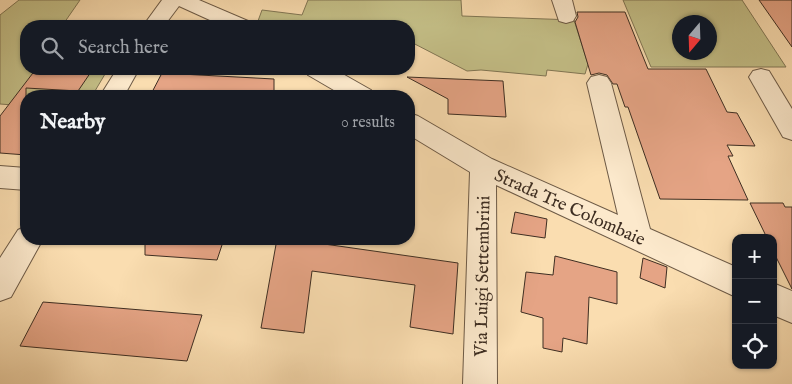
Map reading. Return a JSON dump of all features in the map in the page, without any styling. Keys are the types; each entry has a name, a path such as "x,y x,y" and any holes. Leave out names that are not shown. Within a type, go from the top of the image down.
{"street":[{"path":"158,20 173,0"},
{"path":"182,0 227,20"},
{"path":"116,90 124,75"},
{"path":"326,75 352,90"},
{"path":"761,77 792,130"},
{"path":"599,83 638,238"},
{"name":"Strada Tre Colombaie","path":"415,127 483,167 732,280"},
{"name":"Via Luigi Settembrini","path":"480,384 483,167"},
{"path":"0,177 20,179"},
{"path":"0,286 24,245"},
{"path":"777,300 792,307"}],"shaded area":[{"path":"19,0 80,0 66,20 20,20 20,75 104,75 96,90 20,90 20,106 0,104 0,15"},
{"path":"308,0 461,0 462,16 574,20 588,64 585,74 547,70 546,76 481,70 467,71 415,44 415,20 258,20 262,10 302,15"},
{"path":"623,0 742,0 786,67 651,67"}],"building":[{"path":"759,0 792,0 792,47"},
{"path":"577,12 625,12 648,69 706,69 727,112 737,113 755,146 727,145 733,156 728,156 748,200 660,199 628,107 625,107 617,84 613,84 607,75 599,73 591,75 575,22 578,17"},
{"path":"31,75 89,75 79,90 26,88 26,90 20,90 20,155 0,153 0,116"},
{"path":"161,75 274,79 274,90 153,90"},
{"path":"407,77 503,81 506,117 448,114 448,99"},
{"path":"750,203 783,203 785,207 792,207 792,289 777,259 777,234 765,234"},
{"path":"515,212 547,219 545,238 511,233"},
{"path":"145,245 222,245 217,260 145,255"},
{"path":"276,245 331,245 458,263 453,334 410,327 415,285 312,271 304,333 261,328"},
{"path":"555,256 617,272 617,304 589,297 587,344 563,338 562,352 543,348 543,318 521,312 526,272 553,275"},
{"path":"643,258 667,267 665,288 640,278"},
{"path":"43,302 202,315 187,361 20,346"}]}
